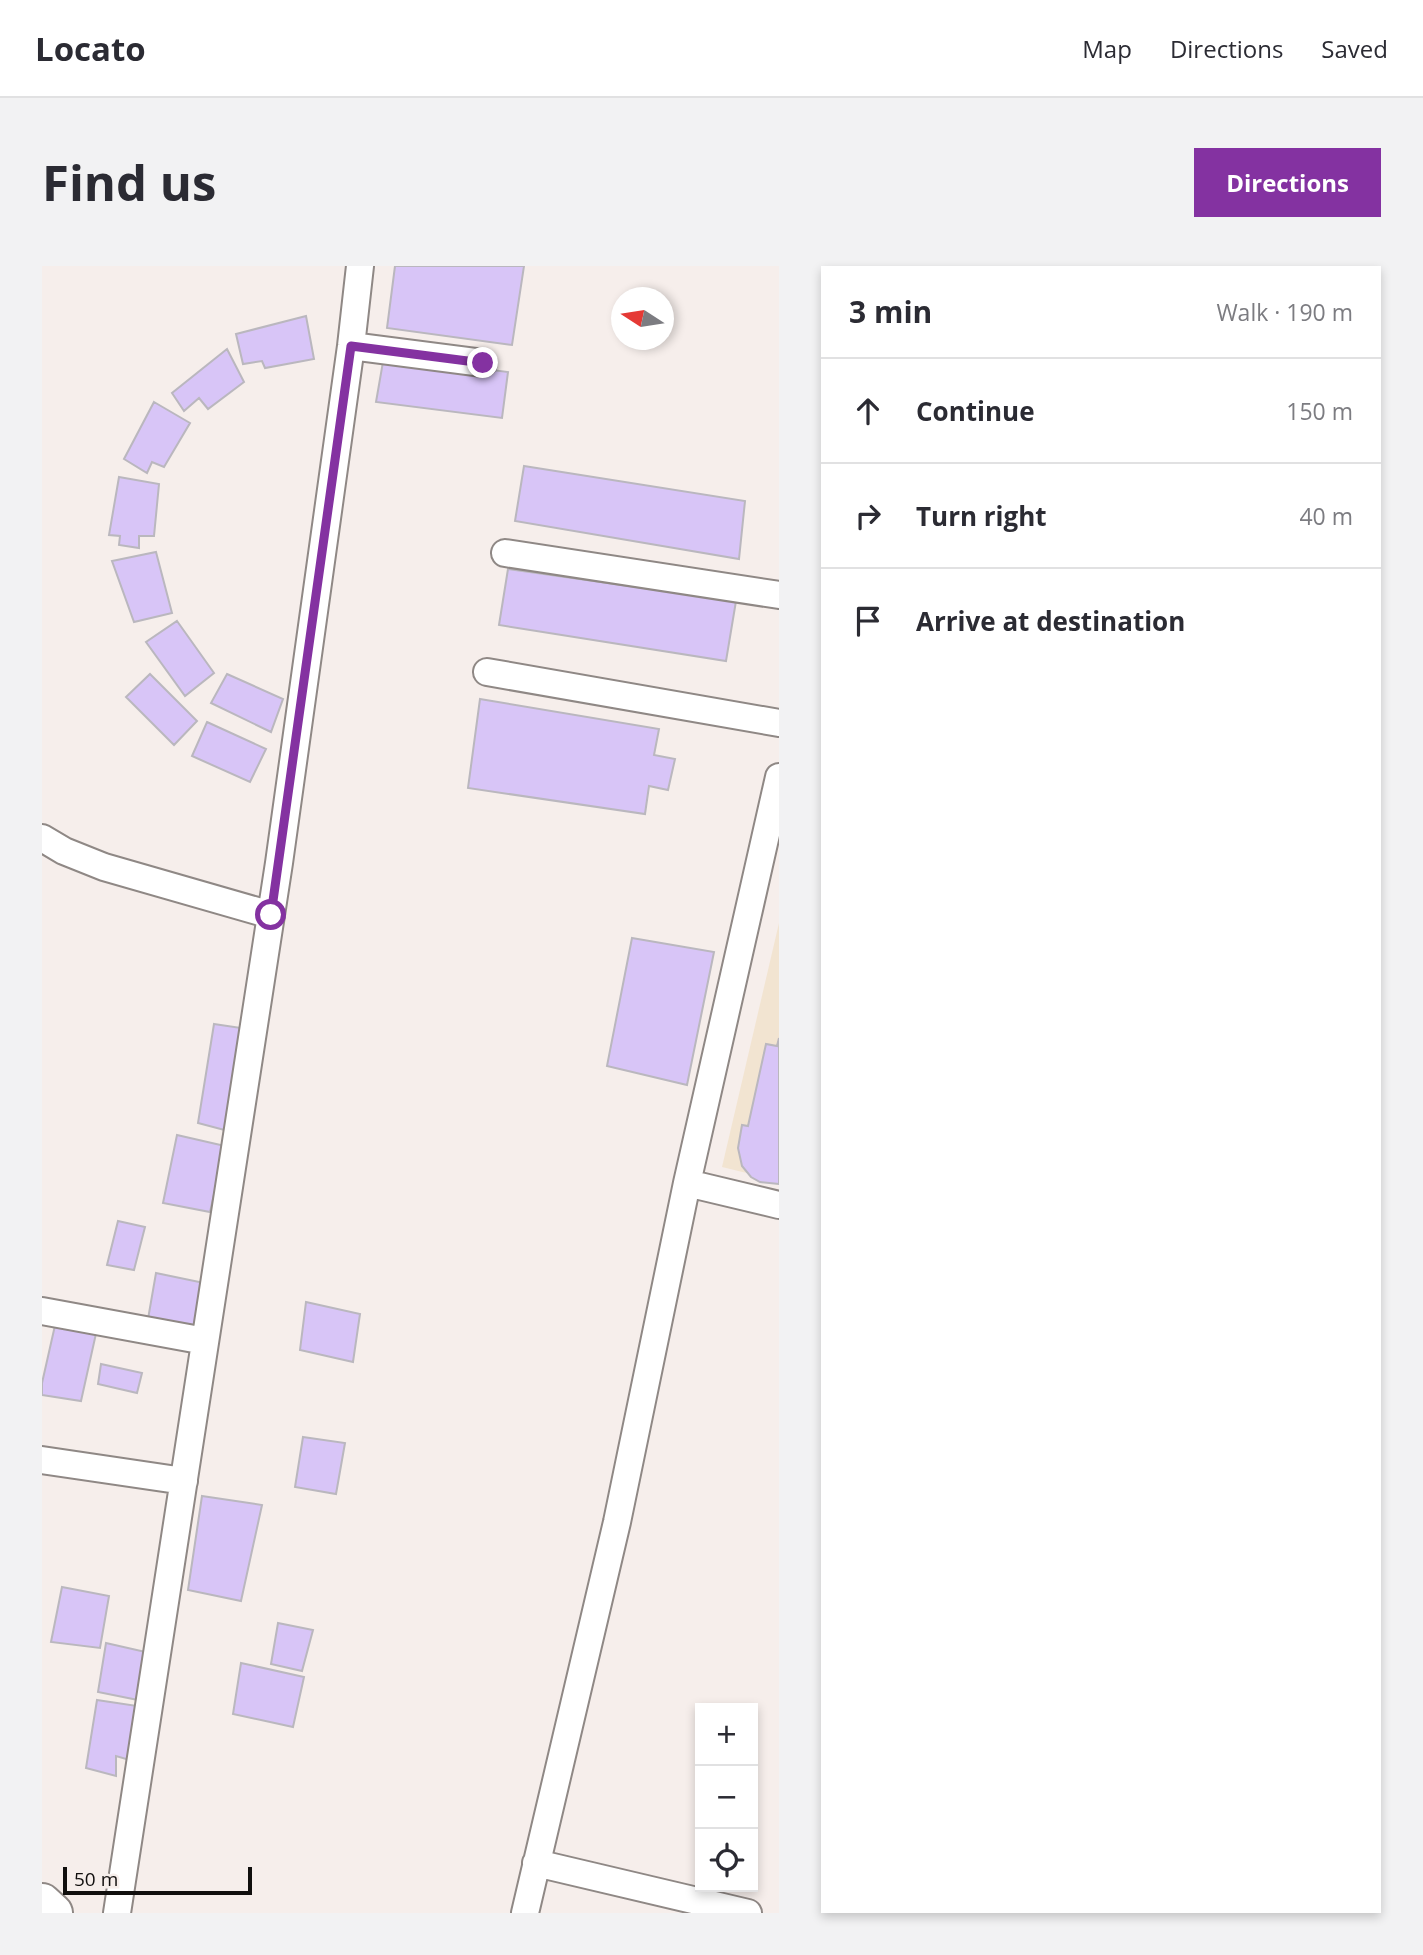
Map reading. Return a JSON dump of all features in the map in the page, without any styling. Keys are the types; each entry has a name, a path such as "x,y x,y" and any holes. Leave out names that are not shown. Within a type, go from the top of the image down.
{"highway":[{"path":"42,1903 53,1913"}],"street":[{"path":"117,1913 271,915 360,266"},
{"path":"351,346 483,363"},
{"path":"505,553 779,595"},
{"path":"487,672 779,723"},
{"path":"525,1913 617,1522 687,1183 779,777"},
{"path":"42,838 64,851 104,867 271,915"},
{"path":"687,1183 779,1205"},
{"path":"42,1311 205,1341"},
{"path":"42,1460 184,1481"},
{"path":"536,1863 748,1913"}],"shaded area":[{"path":"779,923 779,1181 722,1167"}],"building":[{"path":"395,266 524,266 512,345 387,328"},
{"path":"306,316 314,359 265,368 262,361 243,364 236,334"},
{"path":"227,349 244,382 208,409 199,398 184,411 172,393"},
{"path":"384,356 508,372 502,418 376,402"},
{"path":"154,402 190,423 164,467 152,462 147,473 124,459"},
{"path":"524,466 745,501 739,559 515,521"},
{"path":"119,477 159,484 154,536 139,536 139,548 119,545 120,536 109,535"},
{"path":"156,552 172,613 134,622 112,561"},
{"path":"508,569 736,601 726,661 499,625"},
{"path":"177,621 214,673 185,696 146,642"},
{"path":"150,674 197,721 174,745 126,697"},
{"path":"227,674 283,699 271,732 211,703"},
{"path":"480,699 659,729 654,755 675,759 668,790 649,786 645,814 468,788"},
{"path":"207,722 266,749 250,782 192,756"},
{"path":"632,938 714,952 687,1085 607,1066"},
{"path":"214,1024 248,1029 232,1132 198,1123"},
{"path":"779,1038 779,1184 760,1182 751,1177 742,1166 738,1148 742,1125 748,1126 766,1044 777,1046"},
{"path":"177,1135 225,1146 210,1212 163,1203"},
{"path":"118,1221 145,1227 134,1270 107,1265"},
{"path":"156,1273 209,1284 200,1332 148,1319"},
{"path":"306,1302 360,1314 353,1362 300,1350"},
{"path":"56,1321 97,1329 81,1401 42,1395 42,1383"},
{"path":"101,1364 142,1373 137,1393 98,1384"},
{"path":"303,1437 345,1443 336,1494 295,1487"},
{"path":"202,1496 262,1505 241,1601 188,1590"},
{"path":"62,1587 109,1596 100,1648 51,1642"},
{"path":"278,1623 313,1630 302,1671 271,1664"},
{"path":"106,1643 150,1653 143,1701 98,1692"},
{"path":"241,1663 304,1677 293,1727 233,1714"},
{"path":"97,1700 144,1707 133,1761 116,1756 116,1776 86,1768"}],"route":[{"path":"271,915 351,346 483,363"}]}
